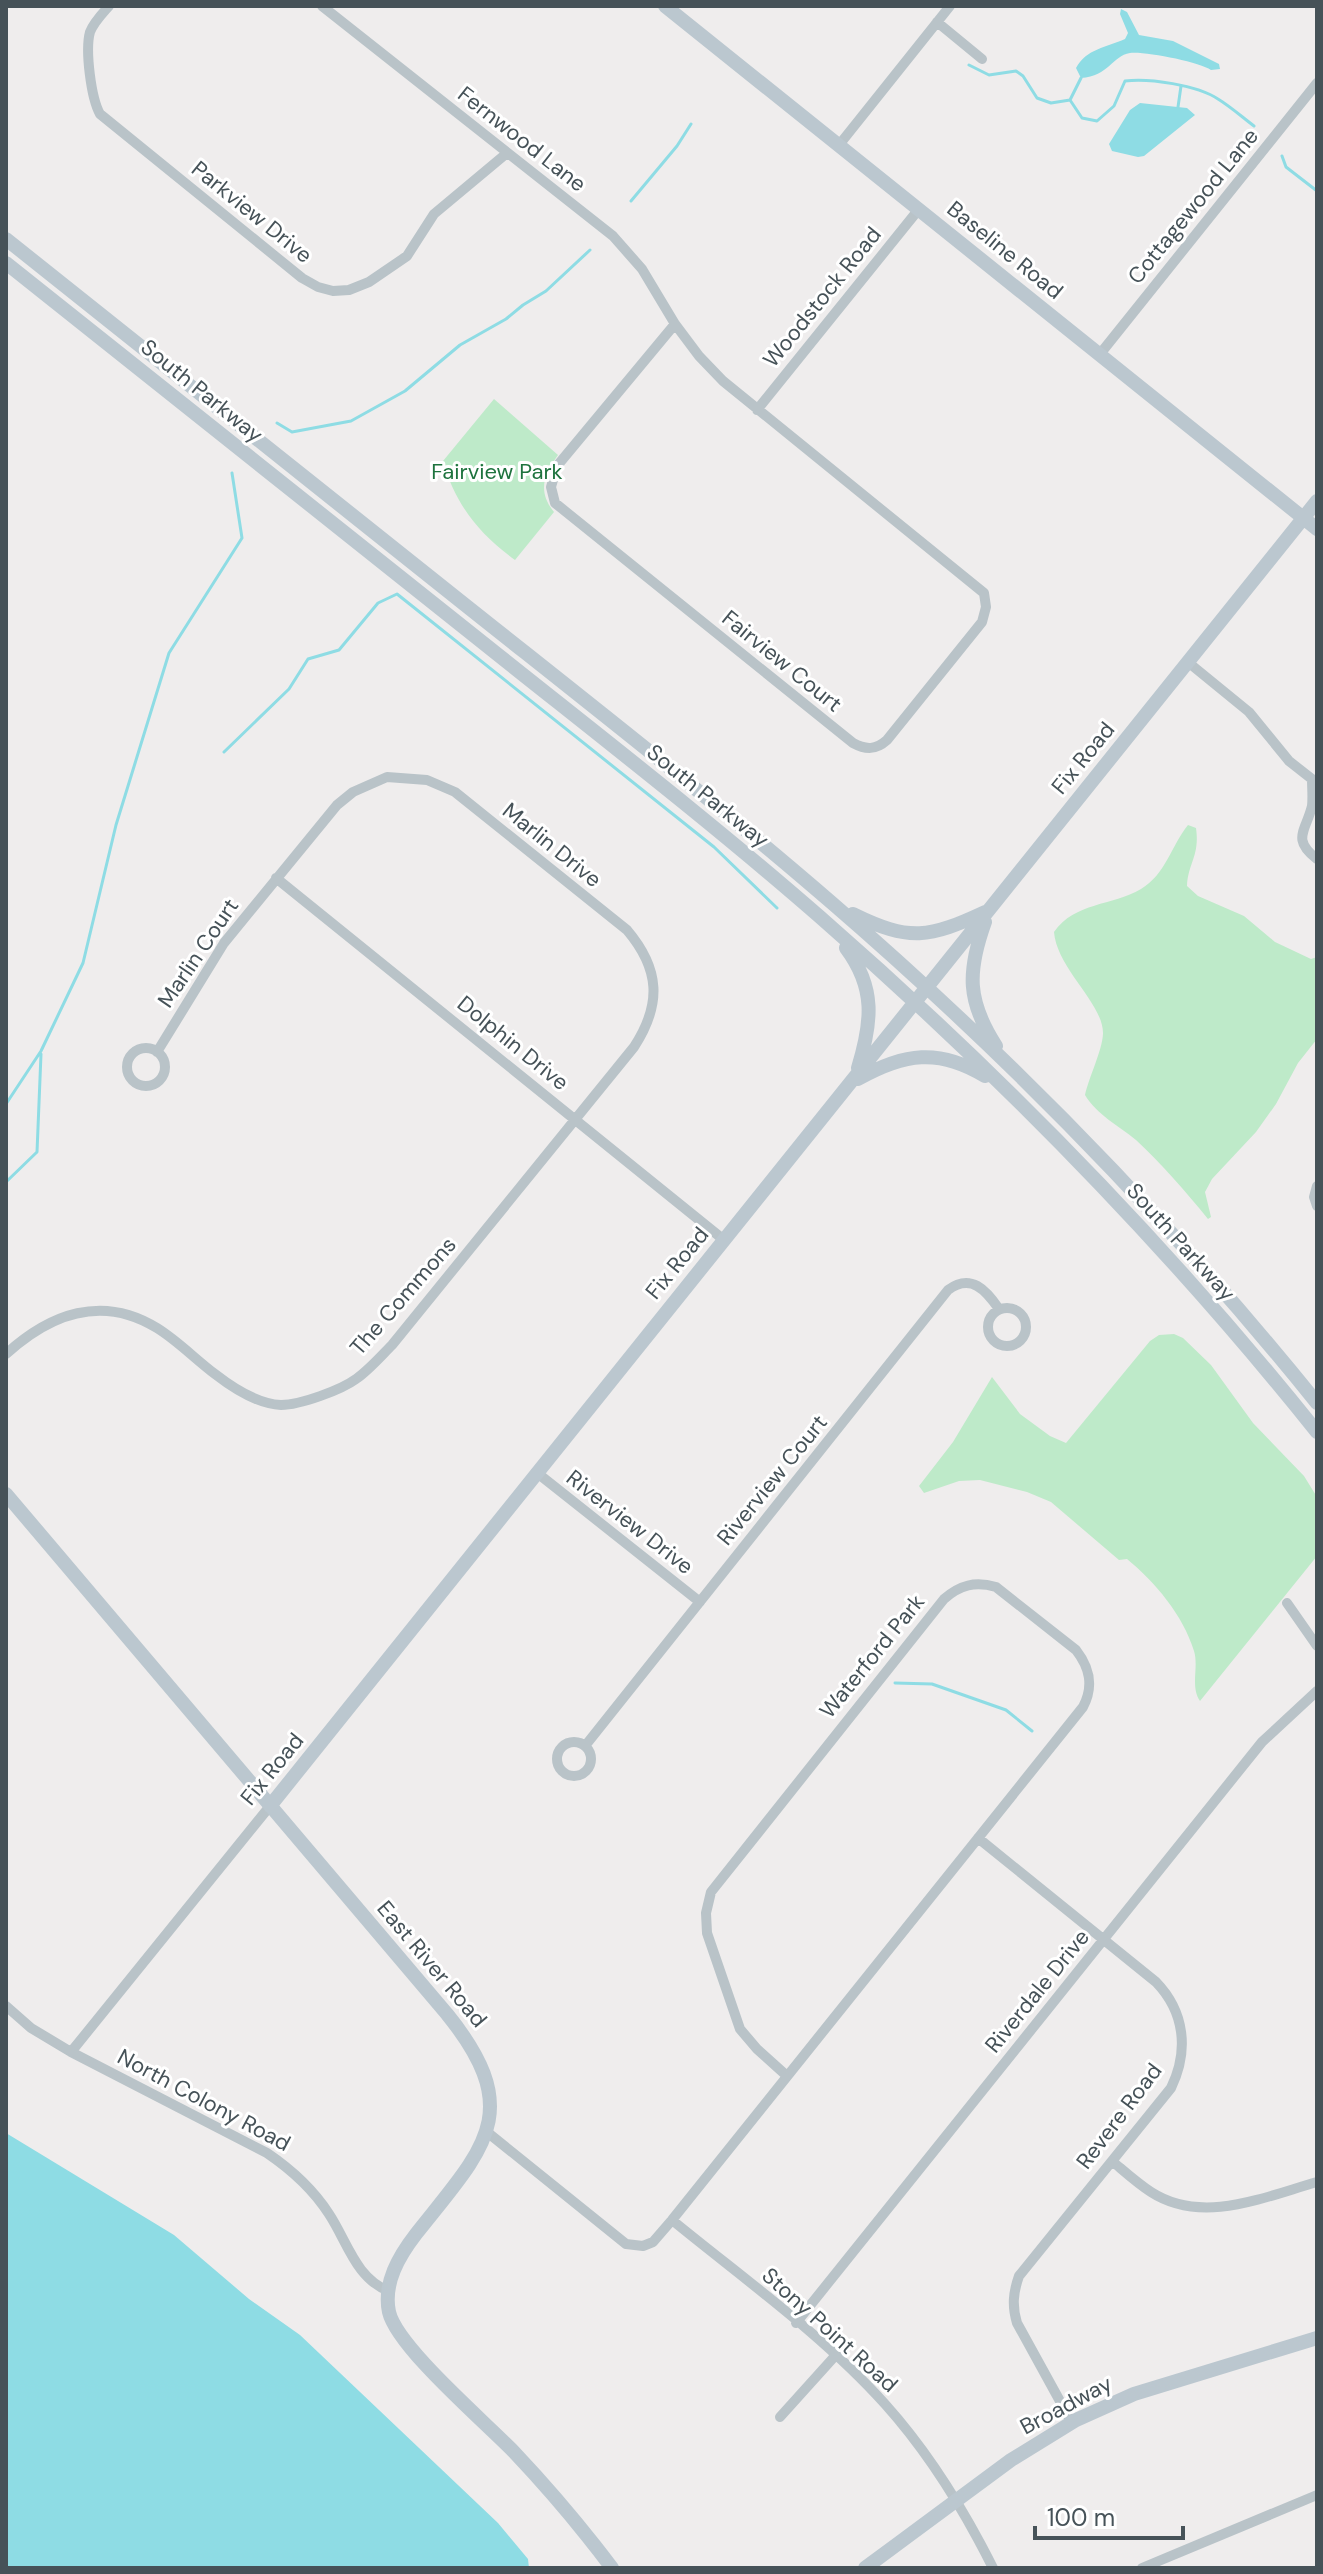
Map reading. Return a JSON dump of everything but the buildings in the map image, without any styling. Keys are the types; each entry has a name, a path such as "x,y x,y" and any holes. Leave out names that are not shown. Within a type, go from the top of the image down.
{"main road":[{"name":"Baseline Road","path":"665,6 1317,529"},
{"name":"South Parkway","path":"6,239 617,726 835,906 1074,1130 1189,1252 1317,1403"},
{"name":"South Parkway","path":"6,263 602,738 820,917 1004,1087 1170,1260 1317,1432"},
{"name":"Fix Road","path":"270,1806 1317,501"},
{"path":"835,906 881,927 912,935 939,931 989,911"},
{"path":"989,911 976,946 971,985 979,1016 1004,1062"},
{"path":"820,917 854,958 869,1001 869,1029 851,1083"},
{"path":"851,1083 894,1062 928,1056 958,1062 1004,1087"},
{"name":"East River Road","path":"6,1494 470,2044 480,2061 490,2107 487,2132 464,2174 403,2252 389,2291"},
{"path":"389,2291 390,2314 407,2344 538,2478 612,2568"},
{"name":"Broadway","path":"865,2568 1011,2460 1072,2423 1134,2394 1317,2338"}],"street":[{"name":"Parkview Drive","path":"109,6 93,26 89,40 93,94 100,114 302,278 318,287 341,291 356,289 399,263 412,250 434,214 507,153"},
{"name":"Fernwood Lane","path":"322,6 613,236 642,269 675,324"},
{"path":"839,145 950,6"},
{"path":"937,22 982,59"},
{"name":"Cottagewood Lane","path":"1100,354 1317,83"},
{"name":"Woodstock Road","path":"757,410 919,209"},
{"name":"Fairview Court","path":"675,324 699,356 757,410 984,593 986,607 982,622 887,740 876,748 853,743 555,503 551,487 557,466 675,324"},
{"path":"1189,663 1249,712 1289,761 1314,781 1312,805 1301,840 1304,848 1317,859"},
{"name":"Marlin Drive","path":"276,878 337,805 360,788 387,777 413,777 441,785 495,824 627,930 650,967 654,998 644,1031 576,1120"},
{"name":"Marlin Court","path":"157,1052 224,943 276,878"},
{"name":"Dolphin Drive","path":"276,878 724,1240"},
{"name":"The Commons","path":"6,1354 31,1332 65,1316 95,1311 115,1312 158,1329 221,1379 249,1396 281,1405 313,1398 356,1379 392,1345 576,1120"},
{"path":"1317,1186 1314,1200 1317,1206"},
{"name":"Riverview Court","path":"585,1746 948,1290 961,1283 979,1285 999,1309"},
{"name":"Riverview Drive","path":"536,1472 700,1602"},
{"name":"Waterford Park","path":"487,2132 626,2244 649,2245 672,2220 1083,1707 1090,1678 1084,1661 1076,1650 1004,1591 985,1584 964,1585 944,1599 711,1892 706,1913 707,1933 740,2029 787,2076"},
{"path":"1287,1603 1317,1646"},
{"name":"Riverdale Drive","path":"796,2323 1262,1742 1317,1691"},
{"name":"Fix Road","path":"71,2052 270,1806"},
{"name":"Revere Road","path":"978,1838 1166,1992 1183,2038 1181,2063 1171,2088 1019,2276 1015,2287 1013,2310 1017,2323 1072,2423"},
{"name":"North Colony Road","path":"6,2006 31,2028 71,2052 285,2165 301,2179 328,2213 367,2277 389,2291"},
{"path":"1112,2161 1152,2192 1194,2206 1222,2208 1317,2182"},
{"name":"Stony Point Road","path":"672,2220 835,2356 886,2405 956,2500 993,2568"},
{"path":"780,2417 835,2356"},
{"path":"1142,2568 1317,2495"}],"green space":[{"name":"Fairview Park","path":"494,399 558,455 544,483 545,497 554,512 515,560 490,540 470,517 454,491 443,461"},
{"path":"1188,825 1196,828 1197,838 1187,886 1198,896 1244,916 1275,942 1311,959 1317,957 1317,1039 1298,1063 1276,1104 1256,1132 1212,1179 1205,1192 1211,1217 1208,1219 1155,1159 1102,1114 1085,1095 1102,1041 1101,1023 1063,959 1054,932 1072,915 1130,894 1150,883"},
{"path":"1174,1334 1183,1338 1211,1365 1253,1423 1304,1476 1317,1497 1317,1556 1200,1701 1196,1690 1194,1651 1183,1625 1158,1589 1127,1559 1119,1560 1051,1502 1027,1492 980,1480 959,1481 924,1493 919,1486 953,1442 992,1377 1020,1414 1050,1436 1066,1443 1150,1341 1159,1335"}],"water":[{"path":"1121,9 1127,12 1139,35 1173,41 1219,64 1220,69 1211,70 1159,55 1130,53 1098,74 1081,78 1076,68 1085,57 1125,39 1128,33"},
{"path":"1140,103 1187,108 1195,115 1144,156 1112,151 1109,144 1130,110"},
{"path":"6,2133 174,2235 249,2299 300,2335 498,2523 528,2559 529,2568 6,2568"}],"waterway":[{"path":"969,65 989,75 1016,71 1023,76 1037,98 1051,103 1070,100 1082,118 1097,121 1114,106 1125,81 1147,81 1186,86 1209,94 1254,126"},
{"path":"1070,100 1081,78"},
{"path":"1178,107 1181,86"},
{"path":"631,201 677,146 691,124"},
{"path":"1282,156 1286,167 1317,191"},
{"path":"277,423 292,432 351,421 405,391 460,345 506,319 546,291 590,250"},
{"path":"6,1104 41,1051 83,963 116,825 169,653 242,538 232,473"},
{"path":"224,752 289,689 308,659 339,650 378,603 397,594 714,847 777,908"},
{"path":"6,1182 37,1152 41,1054"},
{"path":"895,1683 932,1684 1006,1710 1032,1731"}]}
